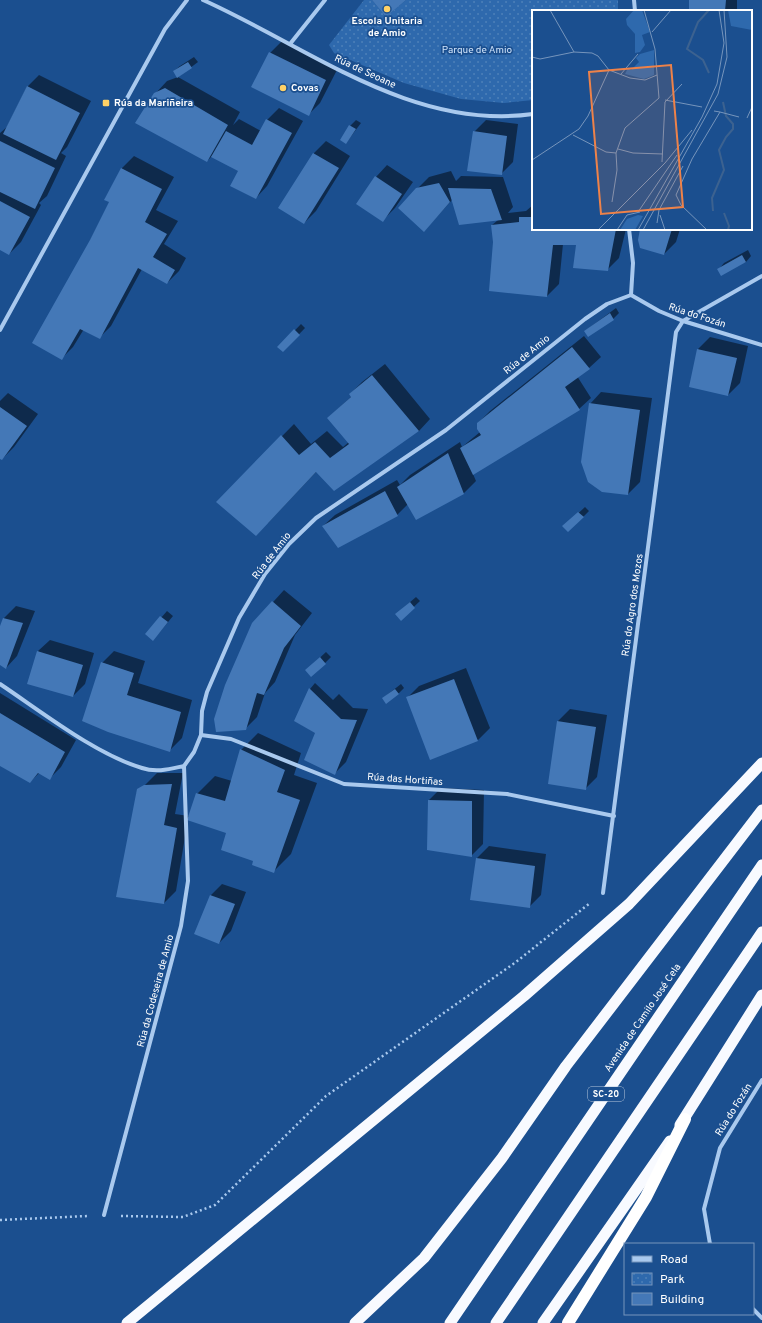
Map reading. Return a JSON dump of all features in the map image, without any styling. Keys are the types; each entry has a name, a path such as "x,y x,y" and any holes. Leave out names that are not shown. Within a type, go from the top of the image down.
{"highway":[{"path":"127,1323 524,996 629,904 762,763"},
{"path":"355,1323 424,1258 502,1158 566,1066 762,810"},
{"name":"Avenida de Camilo José Cela","path":"450,1323 762,865"},
{"path":"496,1323 762,932"},
{"path":"543,1323 685,1118 762,995"},
{"path":"568,1323 646,1197 685,1118"}],"street":[{"path":"0,330 165,29 187,0"},
{"name":"Rúa de Seoane","path":"203,0 372,86 441,109 477,116 513,117 532,114"},
{"path":"290,44 325,0"},
{"path":"634,0 635,10"},
{"path":"629,230 633,263 631,295"},
{"path":"683,321 762,276"},
{"name":"Rúa do Fozán","path":"631,295 659,311 683,321 762,345"},
{"name":"Rúa de Amio","path":"184,766 194,752 202,735 202,710 207,692 239,618 265,574 289,544 316,518 446,430 585,319 607,304 631,295"},
{"name":"Rúa do Agro dos Mozos","path":"603,893 648,561 671,361 676,332 683,321"},
{"path":"0,684 96,748 142,769 164,771 184,766"},
{"name":"Rúa das Hortiñas","path":"202,735 231,739 344,784 507,794 614,816"},
{"name":"Rúa da Codeseira de Amio","path":"104,1215 181,926 188,881 184,766"},
{"name":"Rúa do Fozán","path":"710,1243 704,1209 720,1148 762,1080"},
{"path":"754,1310 762,1318"}],"path":[{"path":"0,1220 104,1215 183,1217 215,1205 326,1096 516,962 603,893"}],"green space":[{"name":"Parque de Amio","path":"364,0 372,0 386,17 406,0 618,0 618,10 532,10 532,100 504,103 461,99 404,83 334,53 329,45"}],"building":[{"name":"Escola Unitaria de Amio","path":"372,0 406,0 386,17"},
{"path":"689,0 726,0 725,10 689,10"},
{"path":"269,52 326,80 309,116 251,87"},
{"path":"188,62 192,68 177,78 173,71"},
{"path":"27,86 80,113 56,160 3,134"},
{"path":"165,88 228,125 207,162 135,123 154,93"},
{"path":"266,119 292,133 256,199 230,186 238,171 211,157 226,131 252,145"},
{"path":"349,125 356,129 346,144 340,140"},
{"path":"473,131 507,136 502,175 467,171"},
{"path":"0,141 55,168 35,209 0,192"},
{"path":"313,153 339,168 304,224 278,208"},
{"path":"121,168 162,189 145,222 167,234 153,257 175,270 167,284 138,268 100,339 80,329 62,360 32,343 90,240 109,202 104,200"},
{"path":"375,176 402,194 383,222 356,204"},
{"path":"439,183 450,202 424,232 398,208 416,188"},
{"path":"448,188 491,189 502,220 459,225"},
{"path":"0,201 30,217 9,255 0,250"},
{"path":"519,217 532,217 532,230 616,230 608,271 573,268 576,245 553,245 547,297 489,291 493,242 491,225 519,222"},
{"path":"640,230 672,230 664,255 640,248 638,240"},
{"path":"742,255 746,262 721,276 717,269"},
{"path":"610,313 614,320 588,337 584,331"},
{"path":"294,329 300,335 283,352 277,347"},
{"path":"572,347 590,369 565,387 580,410 473,475 460,448 481,435 477,429 477,423"},
{"path":"697,349 737,358 728,396 689,387"},
{"path":"372,375 419,431 334,491 316,472 256,536 216,502 281,435 299,455 315,442 330,458 349,444 327,418 351,397 349,394"},
{"path":"589,403 640,410 628,495 602,492 588,482 581,462"},
{"path":"0,407 27,426 2,460 0,459"},
{"path":"448,453 464,494 416,520 397,487"},
{"path":"385,491 398,516 338,548 322,526"},
{"path":"578,512 584,517 568,532 562,526"},
{"path":"272,601 301,626 284,648 264,695 257,693 246,730 216,732 214,719 225,685 252,623"},
{"path":"410,602 415,608 401,621 395,614"},
{"path":"160,616 168,622 153,641 145,634"},
{"path":"3,618 23,623 6,669 0,665 0,626"},
{"path":"37,651 83,665 73,697 27,684"},
{"path":"320,657 326,664 311,677 305,670"},
{"path":"101,662 134,673 127,695 181,712 170,752 108,732 82,721"},
{"path":"454,679 478,741 430,760 406,697"},
{"path":"309,688 341,719 357,720 335,775 304,760 315,733 294,721"},
{"path":"395,689 399,694 386,704 382,698"},
{"path":"0,713 65,752 50,780 38,773 30,783 0,766"},
{"path":"557,721 596,727 586,790 548,784"},
{"path":"240,749 285,770 277,792 300,800 274,873 252,865 253,861 221,850 226,833 187,820 196,793 225,801"},
{"path":"172,784 164,825 177,828 164,904 116,897 137,789 144,785"},
{"path":"428,800 472,801 472,857 427,850"},
{"path":"476,858 535,866 530,908 470,900"},
{"path":"210,895 235,904 219,944 194,934"}],"place":[{"name":"Escola Unitaria de Amio","path":"387,9"},
{"name":"Covas","path":"283,88"},
{"name":"Rúa da Mariñeira","path":"106,103"}]}
